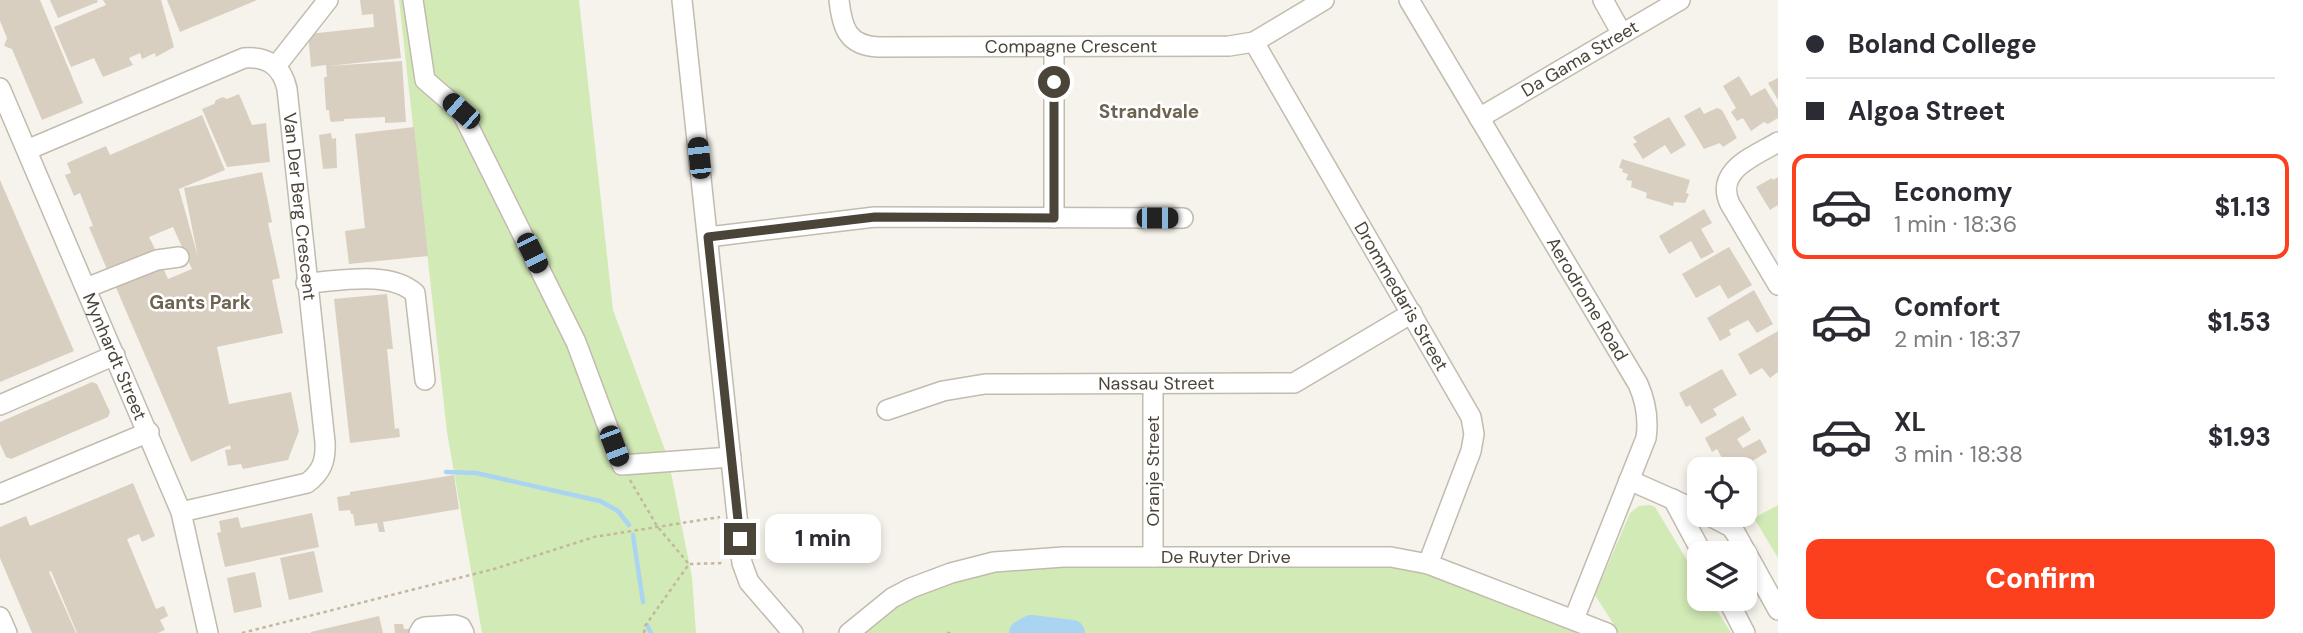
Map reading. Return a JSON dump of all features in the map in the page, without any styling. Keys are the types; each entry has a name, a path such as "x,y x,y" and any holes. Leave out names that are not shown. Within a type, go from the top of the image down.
{"street":[{"path":"27,150 244,58 259,58 276,65 328,0"},
{"path":"413,0 425,80 461,111 576,342 622,465 731,457"},
{"path":"682,0 742,563 749,582 793,633"},
{"name":"Compagne Crescent","path":"839,0 843,26 853,39 865,45 879,47 1229,46 1254,42 1324,0"},
{"name":"Aerodrome Road","path":"1409,0 1642,392 1648,419 1646,438 1574,619"},
{"path":"1603,0 1622,34"},
{"name":"Da Gama Street","path":"1479,118 1680,0"},
{"name":"Drommedaris Street","path":"1254,42 1468,409 1474,434 1471,451 1428,564"},
{"path":"1054,47 1054,218"},
{"name":"Van Der Berg Crescent","path":"181,512 300,485 313,479 321,469 325,457 287,89 283,75 276,65"},
{"name":"Mynhardt Street","path":"0,88 181,512 208,633"},
{"path":"1778,142 1736,168 1728,177 1726,190 1730,204 1778,285"},
{"path":"708,237 875,217 1183,218"},
{"path":"86,288 157,260 179,257"},
{"path":"306,283 380,279 405,285 415,293 425,380"},
{"name":"Nassau Street","path":"887,410 943,391 985,384 1294,383 1412,313"},
{"path":"0,405 116,355"},
{"name":"Oranje Street","path":"1153,384 1153,557"},
{"path":"0,494 149,432"},
{"path":"1629,480 1687,505"},
{"path":"1673,499 1696,541"},
{"path":"1731,527 1778,610"},
{"name":"De Ruyter Drive","path":"849,633 892,598 930,580 971,567 1040,558 1153,557 1391,557 1428,564 1607,633"},
{"path":"1734,611 1745,633"},
{"path":"0,617 7,633"},
{"path":"419,633 425,627 455,625 461,627 464,633"}],"path":[{"path":"622,465 657,526 689,564"},
{"path":"242,633 494,569 594,537 737,515"},
{"path":"689,564 742,563"},
{"path":"644,633 645,626 689,564"}],"green space":[{"path":"399,0 579,0 613,310 668,458 692,577 696,633 482,633 447,432"},
{"path":"1778,505 1778,558 1757,523 1757,516"},
{"path":"1639,506 1655,507 1687,560 1687,611 1717,611 1731,633 1615,633 1616,628 1595,595 1630,513"},
{"path":"1111,566 1395,566 1419,569 1581,633 861,633 905,602 954,581 1006,571"}],"building":[{"path":"0,0 40,0 83,103 42,120 12,49 4,46 7,38 0,21"},
{"path":"50,0 97,0 98,2 58,18"},
{"path":"103,0 161,0 174,47 156,57 155,53 142,59 140,53 129,58 133,65 103,77 94,58 71,67 54,27 106,5"},
{"path":"167,0 257,0 180,32"},
{"path":"360,0 394,0 401,58 329,66 402,61 406,122 385,123 385,117 331,122 329,110 326,110 326,65 311,67 308,34 374,27 373,14 362,15"},
{"path":"1739,76 1751,96 1765,88 1778,109 1778,118 1768,124 1764,122 1751,131 1743,118 1737,121 1731,112 1736,108 1723,86"},
{"path":"1778,78 1778,100 1768,83"},
{"path":"239,94 252,125 266,123 270,162 227,167 202,109 223,97 227,99"},
{"path":"1700,107 1704,114 1717,108 1722,110 1737,138 1723,147 1720,143 1704,149 1684,116"},
{"path":"202,115 225,170 179,189 198,257 184,188 262,172 272,222 268,223 280,278 272,280 283,333 217,347 229,404 291,392 299,431 288,460 243,469 241,464 228,466 225,450 231,449 230,445 191,462 114,283 161,263 168,279 192,269 173,227 149,237 157,253 109,274 89,227 93,226 80,193 74,196 65,175 71,173 67,163 106,146 110,155"},
{"path":"1669,117 1686,145 1671,154 1665,145 1643,159 1633,144 1637,142 1633,137"},
{"path":"414,127 428,256 349,264 345,231 365,228 355,134"},
{"path":"331,133 332,139 336,138 337,168 323,169 319,135"},
{"path":"1622,159 1690,180 1685,203 1674,202 1673,206 1646,198 1647,193 1631,187 1632,181 1626,180 1628,174 1619,168"},
{"path":"1778,177 1778,205 1770,210 1756,187"},
{"path":"0,180 74,351 0,382"},
{"path":"1704,209 1712,223 1701,229 1714,252 1701,259 1691,241 1669,254 1659,236"},
{"path":"1729,247 1752,285 1728,299 1720,285 1696,298 1682,274"},
{"path":"1754,290 1773,324 1757,333 1748,320 1729,330 1731,335 1720,341 1707,318"},
{"path":"387,294 393,349 387,349 395,429 399,428 400,437 350,443 334,299"},
{"path":"1778,331 1778,372 1770,378 1762,368 1750,375 1738,354"},
{"path":"1722,369 1737,395 1713,409 1717,415 1701,424 1690,405 1686,407 1679,393"},
{"path":"92,382 97,384 110,412 108,417 11,459 6,457 0,444 0,422"},
{"path":"1743,416 1751,430 1737,439 1743,448 1760,439 1767,452 1757,458 1721,457 1717,449 1712,452 1705,438"},
{"path":"454,475 459,509 383,522 385,532 379,532 377,523 355,526 350,510 339,511 337,497 350,495 350,492"},
{"path":"133,483 155,536 142,542 139,534 127,539 156,609 164,606 168,616 160,620 165,630 158,633 77,633 51,571 49,572 76,633 32,633 0,558 0,527 26,516 30,526"},
{"path":"312,513 319,547 225,567 217,533 221,532 219,521 238,517 241,528"},
{"path":"314,551 323,592 289,600 280,558"},
{"path":"255,572 262,607 234,613 227,578"},
{"path":"379,616 383,633 311,633 311,632"},
{"path":"394,624 403,624 404,629 410,629 410,633 395,633"}],"waterway":[{"path":"446,472 476,473 600,501 618,511 629,525"},
{"path":"633,535 643,602"},
{"path":"647,625 651,633"},
{"path":"1022,633 1031,628 1072,633"}],"district":[{"name":"Strandvale","path":"1149,111"},
{"name":"Gants Park","path":"200,302"}],"route":[{"path":"740,539 708,237 875,217 1054,218 1054,82"}]}
